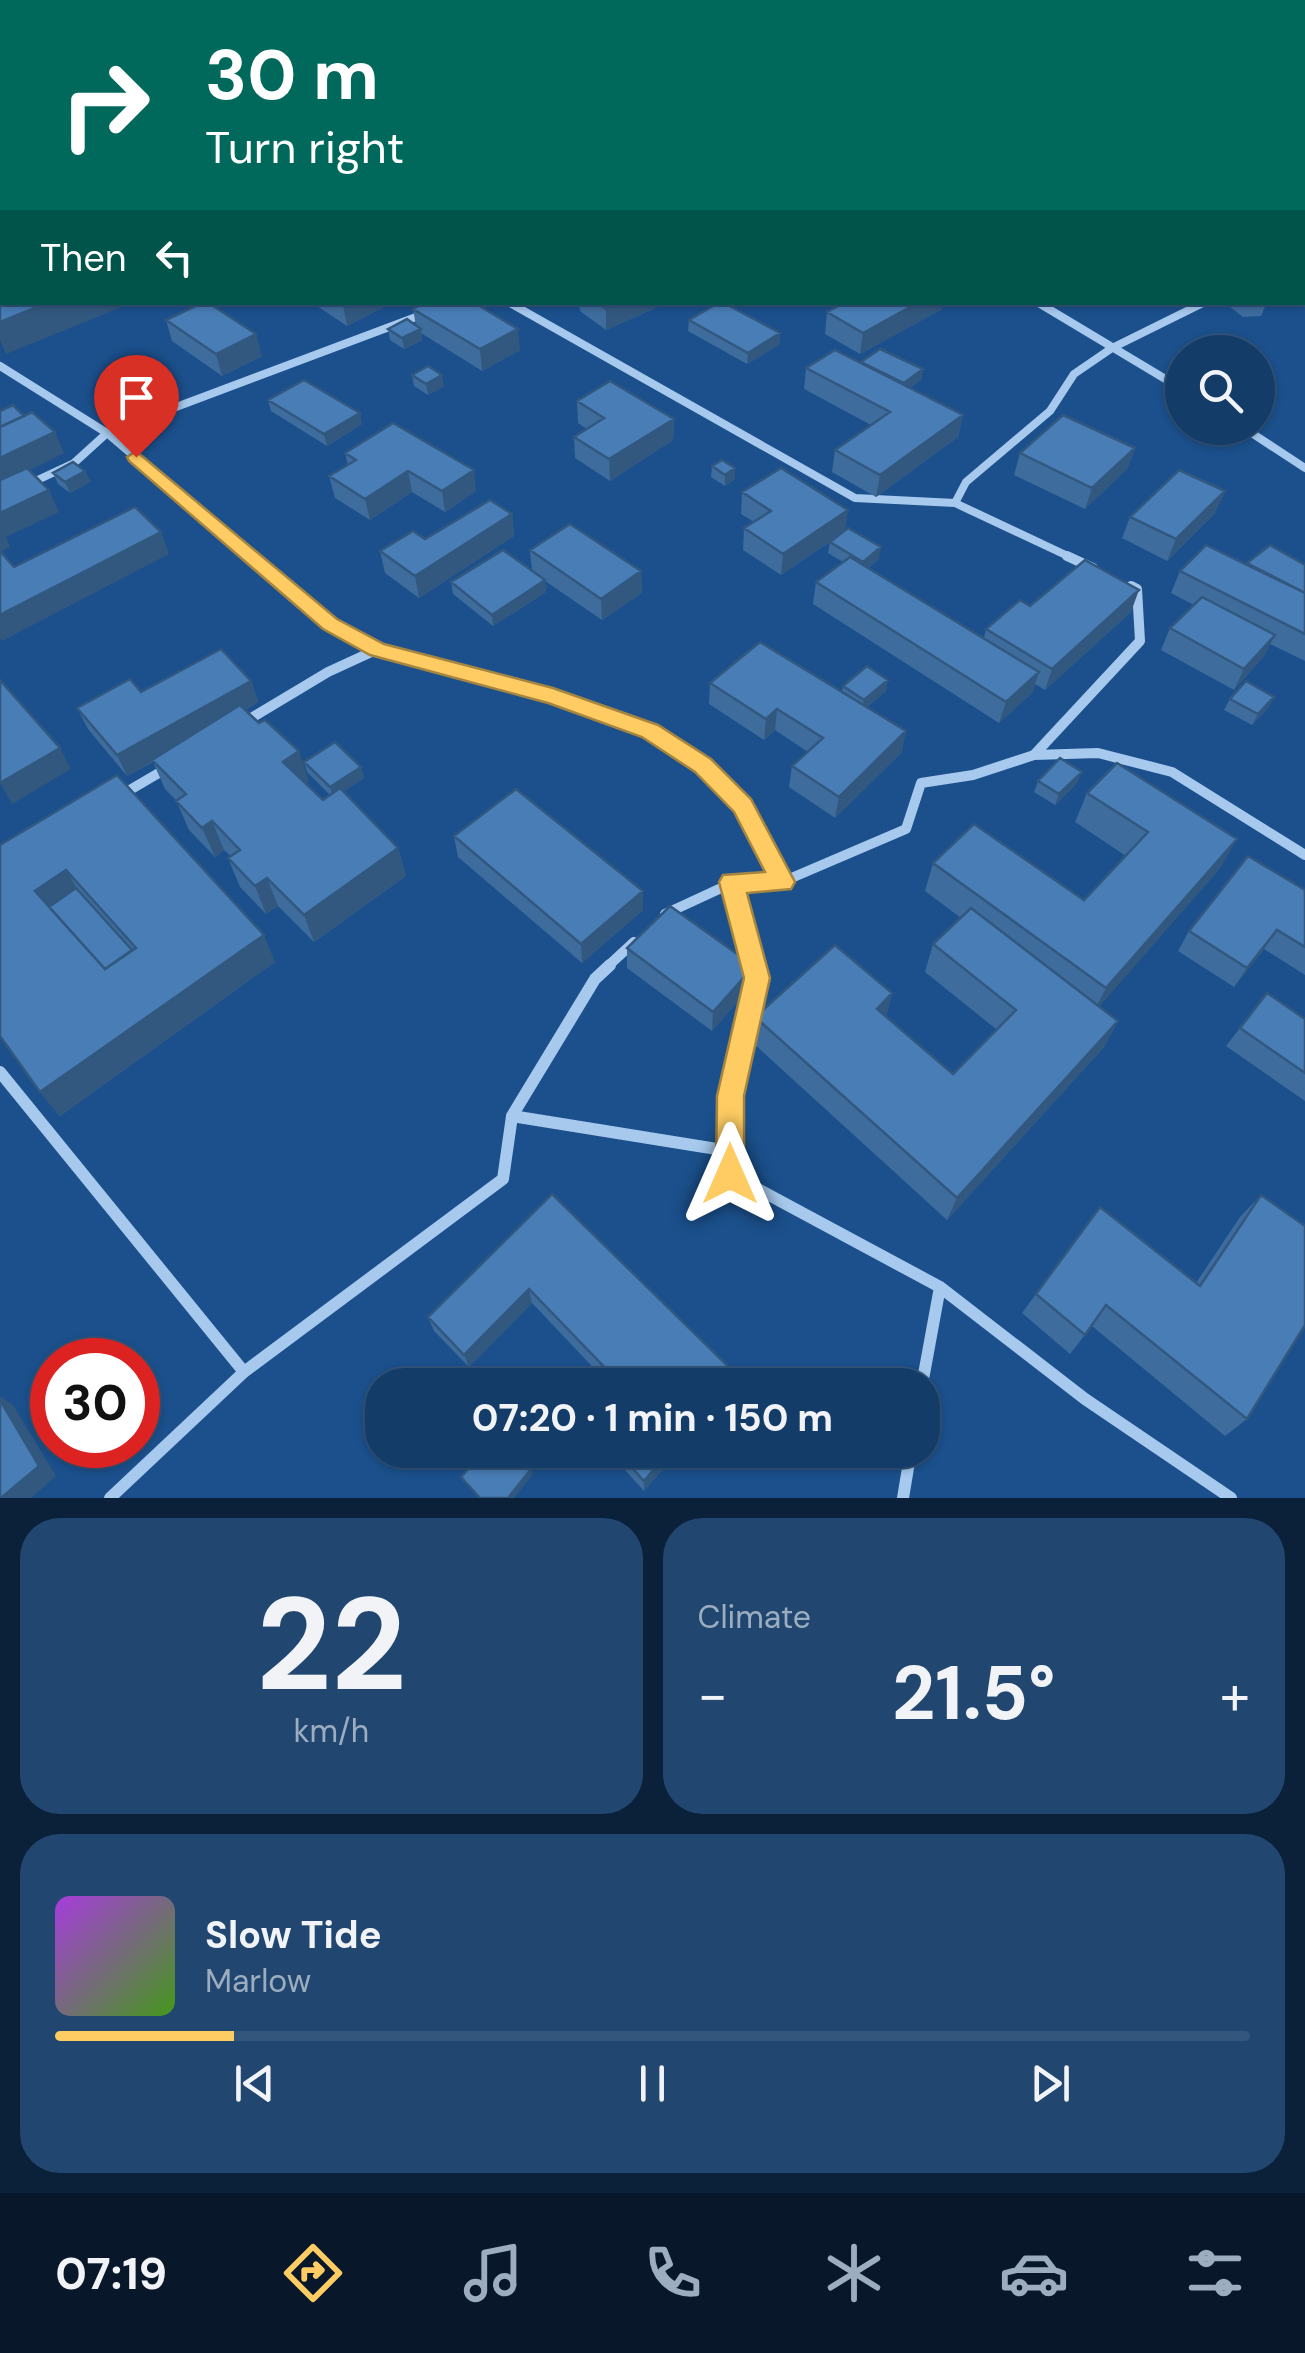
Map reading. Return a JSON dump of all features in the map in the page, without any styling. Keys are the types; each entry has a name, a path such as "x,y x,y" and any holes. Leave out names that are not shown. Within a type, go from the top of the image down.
{"street":[{"path":"513,305 855,498 955,503 1104,574"},
{"path":"1041,305 1165,379"},
{"path":"955,503 966,482 1014,446 1050,411 1074,374 1112,348 1199,305"},
{"path":"15,491 74,463 107,433 287,369 434,310"},
{"path":"0,366 107,433 330,624 378,650 553,696 650,731 703,765 743,806 782,882"},
{"path":"1270,445 1305,468"},
{"path":"1034,755 1140,642 1137,589 1120,582"},
{"path":"226,733 328,672 378,650"},
{"path":"660,917 732,882 782,882 906,829 921,783 973,775 1034,755 1098,754 1172,772 1305,855"},
{"path":"110,801 176,763"},
{"path":"730,1174 730,1096 757,978 732,882"},
{"path":"110,1498 244,1372 503,1179 512,1116 595,979 647,929"},
{"path":"0,1072 244,1372"},
{"path":"512,1116 723,1150 730,1174 940,1287 1085,1399 1232,1498"},
{"path":"925,1368 940,1287"},
{"path":"902,1498 908,1468"}],"building":[{"path":"0,305 42,305 0,322"},
{"path":"198,305 212,305 256,334 216,354 166,320"},
{"path":"420,305 478,305 518,329 480,349 413,309"},
{"path":"715,305 728,305 780,333 748,353 689,320"},
{"path":"840,305 914,305 863,333 827,312"},
{"path":"407,319 421,329 402,338 388,329"},
{"path":"880,349 923,369 904,383 861,362"},
{"path":"835,350 963,415 880,475 835,450 890,412 806,368"},
{"path":"428,366 442,375 426,384 412,375"},
{"path":"304,380 360,413 324,434 268,400"},
{"path":"610,381 674,419 609,459 574,437 604,418 577,401"},
{"path":"13,405 24,416 0,427 0,411"},
{"path":"32,412 55,432 0,458 0,427"},
{"path":"1063,415 1135,448 1092,488 1020,453"},
{"path":"393,423 474,470 442,491 408,471 365,499 329,476 356,460 345,453"},
{"path":"722,460 735,468 725,475 712,466"},
{"path":"73,462 85,471 65,482 53,473"},
{"path":"27,468 49,490 0,513 0,480"},
{"path":"781,468 848,510 783,554 744,528 771,511 742,492"},
{"path":"1179,470 1225,491 1176,539 1130,517"},
{"path":"490,500 512,514 415,576 380,551 413,531 425,539"},
{"path":"135,507 161,532 0,615 0,551 14,567"},
{"path":"570,524 641,571 601,599 530,550"},
{"path":"848,528 881,547 863,562 830,542"},
{"path":"1206,545 1305,593 1305,634 1180,571"},
{"path":"1270,545 1305,565 1305,593 1247,563"},
{"path":"503,550 545,580 492,615 451,582"},
{"path":"850,557 1039,672 1006,702 816,582"},
{"path":"1085,560 1139,590 1052,669 986,629 1020,600 1030,606"},
{"path":"1202,597 1275,635 1244,669 1170,628"},
{"path":"760,642 906,731 839,797 792,766 823,738 777,709 766,719 710,683"},
{"path":"221,649 251,681 117,755 77,708 130,679 141,692"},
{"path":"867,666 888,680 864,700 843,686"},
{"path":"0,680 60,748 0,783"},
{"path":"1246,681 1274,697 1258,714 1230,699"},
{"path":"240,705 259,723 265,720 299,751 283,762 323,800 340,788 398,848 304,915 267,878 255,886 228,858 240,850 212,821 202,828 176,801 186,794 152,760"},
{"path":"335,742 361,767 330,787 304,762"},
{"path":"1060,758 1082,772 1059,794 1038,781"},
{"path":"1117,763 1237,839 1106,988 933,863 974,824 1084,900 1148,832 1087,793"},
{"path":"117,775 264,935 40,1092 0,1036 0,845","holes":["66,870 136,948 105,969 35,891"]},
{"path":"516,789 643,891 581,944 454,836"},
{"path":"1248,856 1305,890 1305,947 1277,930 1247,968 1189,931"},
{"path":"76,888 132,950 105,969 49,907"},
{"path":"670,906 754,966 713,1012 627,948"},
{"path":"971,908 1118,1021 957,1198 755,1017 835,945 892,993 877,1009 953,1074 1016,1010 933,944"},
{"path":"1267,993 1305,1019 1305,1073 1240,1028"},
{"path":"552,1194 730,1368 605,1368 529,1289 464,1355 428,1317"},
{"path":"1261,1195 1305,1226 1305,1325 1247,1419 1106,1305 1085,1335 1036,1294 1100,1207 1200,1286"},
{"path":"0,1400 30,1451 30,1468 37,1468 0,1498"},
{"path":"469,1468 531,1469 508,1498 480,1498 461,1477"},
{"path":"632,1468 655,1468 644,1481"}],"route":[{"path":"136,457 330,624 378,650 553,696 650,731 703,765 743,806 782,882 732,882 757,978 730,1096 730,1174"}]}
